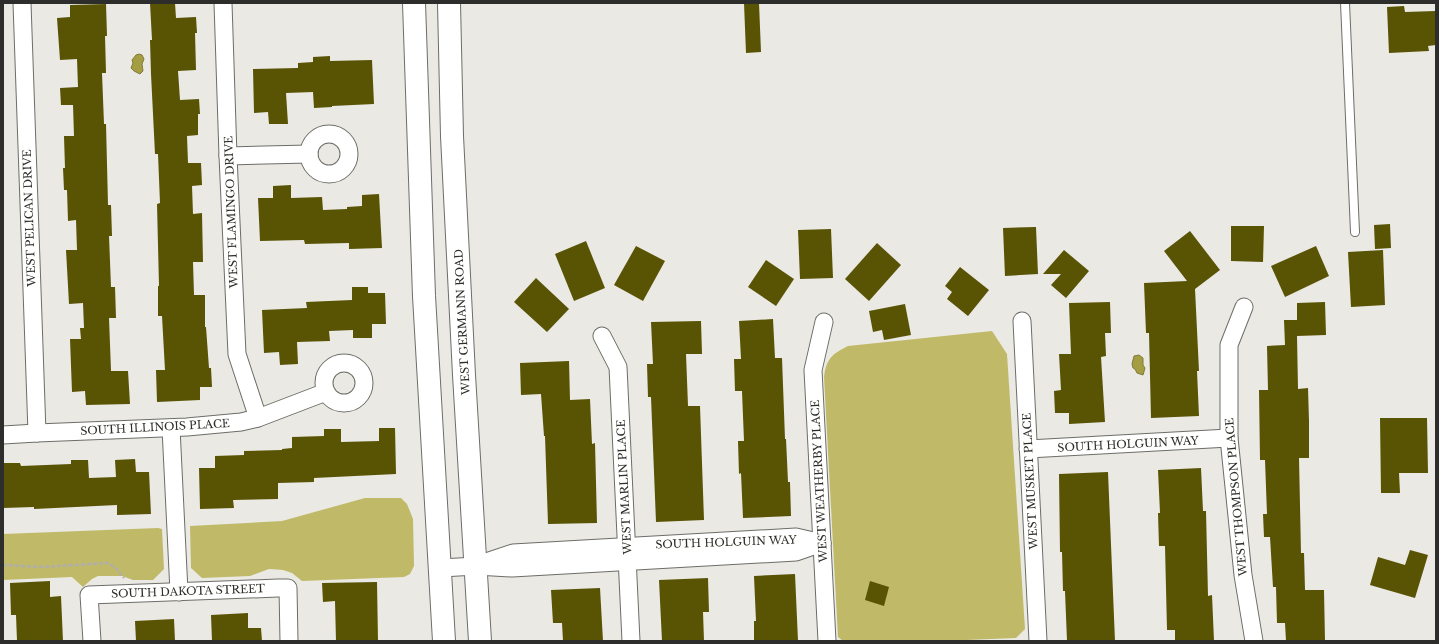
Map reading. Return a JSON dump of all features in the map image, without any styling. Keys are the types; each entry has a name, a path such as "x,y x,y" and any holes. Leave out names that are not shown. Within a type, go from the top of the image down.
{"main road":[{"path":"414,3 424,296 441,568 444,641"},
{"name":"WEST GERMANN ROAD","path":"449,3 453,144 480,641"}],"street":[{"name":"WEST PELICAN DRIVE","path":"22,3 37,432"},
{"name":"WEST FLAMINGO DRIVE","path":"223,3 237,354 258,418"},
{"path":"228,156 309,154"},
{"name":"WEST THOMPSON PLACE","path":"1244,307 1229,345 1229,438 1243,575 1254,641"},
{"name":"WEST MUSKET PLACE","path":"1022,321 1038,641"},
{"name":"WEST WEATHERBY PLACE","path":"824,322 813,370 827,641"},
{"name":"WEST MARLIN PLACE","path":"602,336 618,367 631,641"},
{"name":"SOUTH ILLINOIS PLACE","path":"3,435 37,432 171,428 241,422 258,418 326,392"},
{"path":"171,428 179,592"},
{"name":"SOUTH HOLGUIN WAY","path":"1028,449 1229,438"},
{"name":"SOUTH HOLGUIN WAY","path":"441,568 476,566 513,553 628,554 796,537 822,543"},
{"name":"SOUTH DAKOTA STREET","path":"92,641 89,595 288,588 290,641"}],"lane":[{"path":"1345,3 1355,232"}],"path":[{"path":"3,564 42,567 108,563 116,568 124,579 127,594"}],"shaded area":[{"path":"139,54 142,55 144,59 142,64 143,71 140,74 131,68 133,63 132,60"},
{"path":"992,331 1007,354 1025,629 1016,638 941,641 843,641 838,637 824,377 828,361 848,346"},
{"path":"1139,355 1143,358 1143,365 1145,368 1143,375 1137,373 1132,364 1134,356"},
{"path":"365,498 401,498 407,504 413,519 414,566 410,574 404,577 302,581 292,573 283,570 269,569 250,576 202,578 191,568 190,526 282,521"},
{"path":"162,529 164,569 153,580 133,580 122,576 98,576 83,587 72,577 3,580 3,534"}],"building":[{"path":"150,3 175,3 176,18 196,17 196,70 178,71 180,100 199,99 200,114 198,114 198,135 187,136 188,163 201,163 202,185 192,186 193,214 202,213 203,262 193,262 194,295 205,295 205,327 209,368 211,368 212,387 200,387 200,400 157,402 156,370 165,370 162,316 158,316 159,286 157,204 160,203 158,154 155,154 151,74 150,40 152,40"},
{"path":"744,3 759,3 761,52 746,53"},
{"path":"106,4 106,73 102,73 104,124 106,124 108,205 111,205 112,236 109,236 111,287 115,287 116,318 109,318 111,371 128,371 130,404 86,405 85,391 72,392 70,339 81,339 80,328 84,328 83,303 69,304 66,250 77,250 76,220 68,221 67,190 64,190 63,168 65,168 64,136 74,136 73,105 61,105 60,88 78,87 77,59 60,60 57,18 70,17 70,5"},
{"path":"1404,6 1405,12 1436,11 1436,45 1428,46 1429,51 1389,53 1387,7"},
{"path":"330,56 330,61 372,60 374,104 314,108 313,92 286,93 288,124 269,124 268,112 254,113 253,69 298,68 298,63 313,62 313,57"},
{"path":"291,185 291,198 322,197 323,210 347,209 347,207 362,206 362,195 379,194 382,248 349,249 349,243 305,244 304,240 260,241 258,198 273,198 273,186"},
{"path":"1390,224 1391,248 1375,249 1374,225"},
{"path":"1231,226 1264,226 1263,262 1231,261"},
{"path":"1036,227 1038,274 1005,276 1003,228"},
{"path":"831,229 833,278 800,279 798,230"},
{"path":"1190,231 1220,270 1195,289 1199,371 1197,371 1199,416 1151,418 1149,333 1146,333 1144,283 1187,281 1164,251"},
{"path":"586,241 605,288 574,301 555,254"},
{"path":"877,243 901,265 869,301 845,279"},
{"path":"636,246 665,261 643,301 614,285"},
{"path":"1316,246 1329,276 1285,297 1271,266"},
{"path":"1064,250 1089,271 1066,298 1051,285 1061,274 1043,274"},
{"path":"1383,250 1385,305 1351,307 1348,252"},
{"path":"766,260 794,279 776,306 748,287"},
{"path":"960,267 989,290 968,316 947,299 952,292 945,286"},
{"path":"536,278 569,309 547,332 514,302"},
{"path":"352,287 368,287 368,293 385,293 386,324 372,324 372,338 353,338 353,330 329,331 330,341 297,342 298,364 280,365 279,352 264,353 262,310 307,308 306,302 352,300"},
{"path":"1110,302 1111,333 1105,333 1106,356 1101,357 1105,422 1069,424 1069,413 1055,413 1054,391 1061,390 1059,354 1071,354 1069,303"},
{"path":"1325,302 1326,335 1297,336 1298,389 1308,388 1309,421 1309,458 1299,458 1301,553 1304,553 1305,590 1324,590 1325,641 1286,641 1285,623 1277,623 1276,587 1273,587 1270,537 1264,537 1263,514 1267,514 1265,460 1260,460 1259,390 1268,390 1267,346 1285,345 1284,320 1297,320 1297,303"},
{"path":"905,304 911,335 884,340 882,330 873,332 869,311"},
{"path":"773,319 775,358 782,358 785,439 788,482 790,482 791,516 743,518 738,441 744,441 742,391 735,391 734,359 741,359 739,321"},
{"path":"701,321 702,354 686,354 688,406 700,406 704,520 656,522 651,397 648,397 647,364 653,364 651,322"},
{"path":"569,361 570,400 590,399 592,444 595,443 597,523 548,524 545,436 541,394 521,395 520,363"},
{"path":"1380,418 1427,418 1428,473 1399,473 1400,493 1381,493"},
{"path":"379,428 395,428 396,474 314,478 314,482 278,483 278,499 233,500 234,508 200,509 199,468 215,468 215,456 244,455 244,451 282,450 292,448 292,437 324,436 324,429 341,429 341,442 379,441"},
{"path":"135,459 136,472 149,472 151,514 117,515 117,505 34,509 34,507 3,508 3,463 20,463 21,466 71,464 71,460 88,460 89,478 116,477 115,460"},
{"path":"1201,468 1203,511 1206,511 1208,596 1212,595 1214,641 1175,641 1175,630 1167,630 1165,546 1159,546 1158,513 1160,513 1158,470"},
{"path":"1108,472 1115,641 1067,641 1062,552 1060,552 1059,474"},
{"path":"1410,550 1428,555 1415,598 1370,585 1378,557 1405,565"},
{"path":"795,574 798,641 754,641 754,621 756,621 754,576"},
{"path":"708,578 709,612 703,612 704,641 662,641 659,580"},
{"path":"50,581 50,597 61,596 63,641 17,641 16,615 11,615 10,583"},
{"path":"870,581 889,587 884,606 865,600"},
{"path":"377,582 378,641 336,641 335,601 323,602 322,583"},
{"path":"600,588 603,641 563,641 562,623 553,623 551,590"},
{"path":"248,613 248,628 261,628 262,641 212,641 211,615"},
{"path":"174,619 175,641 136,641 135,621"}]}
